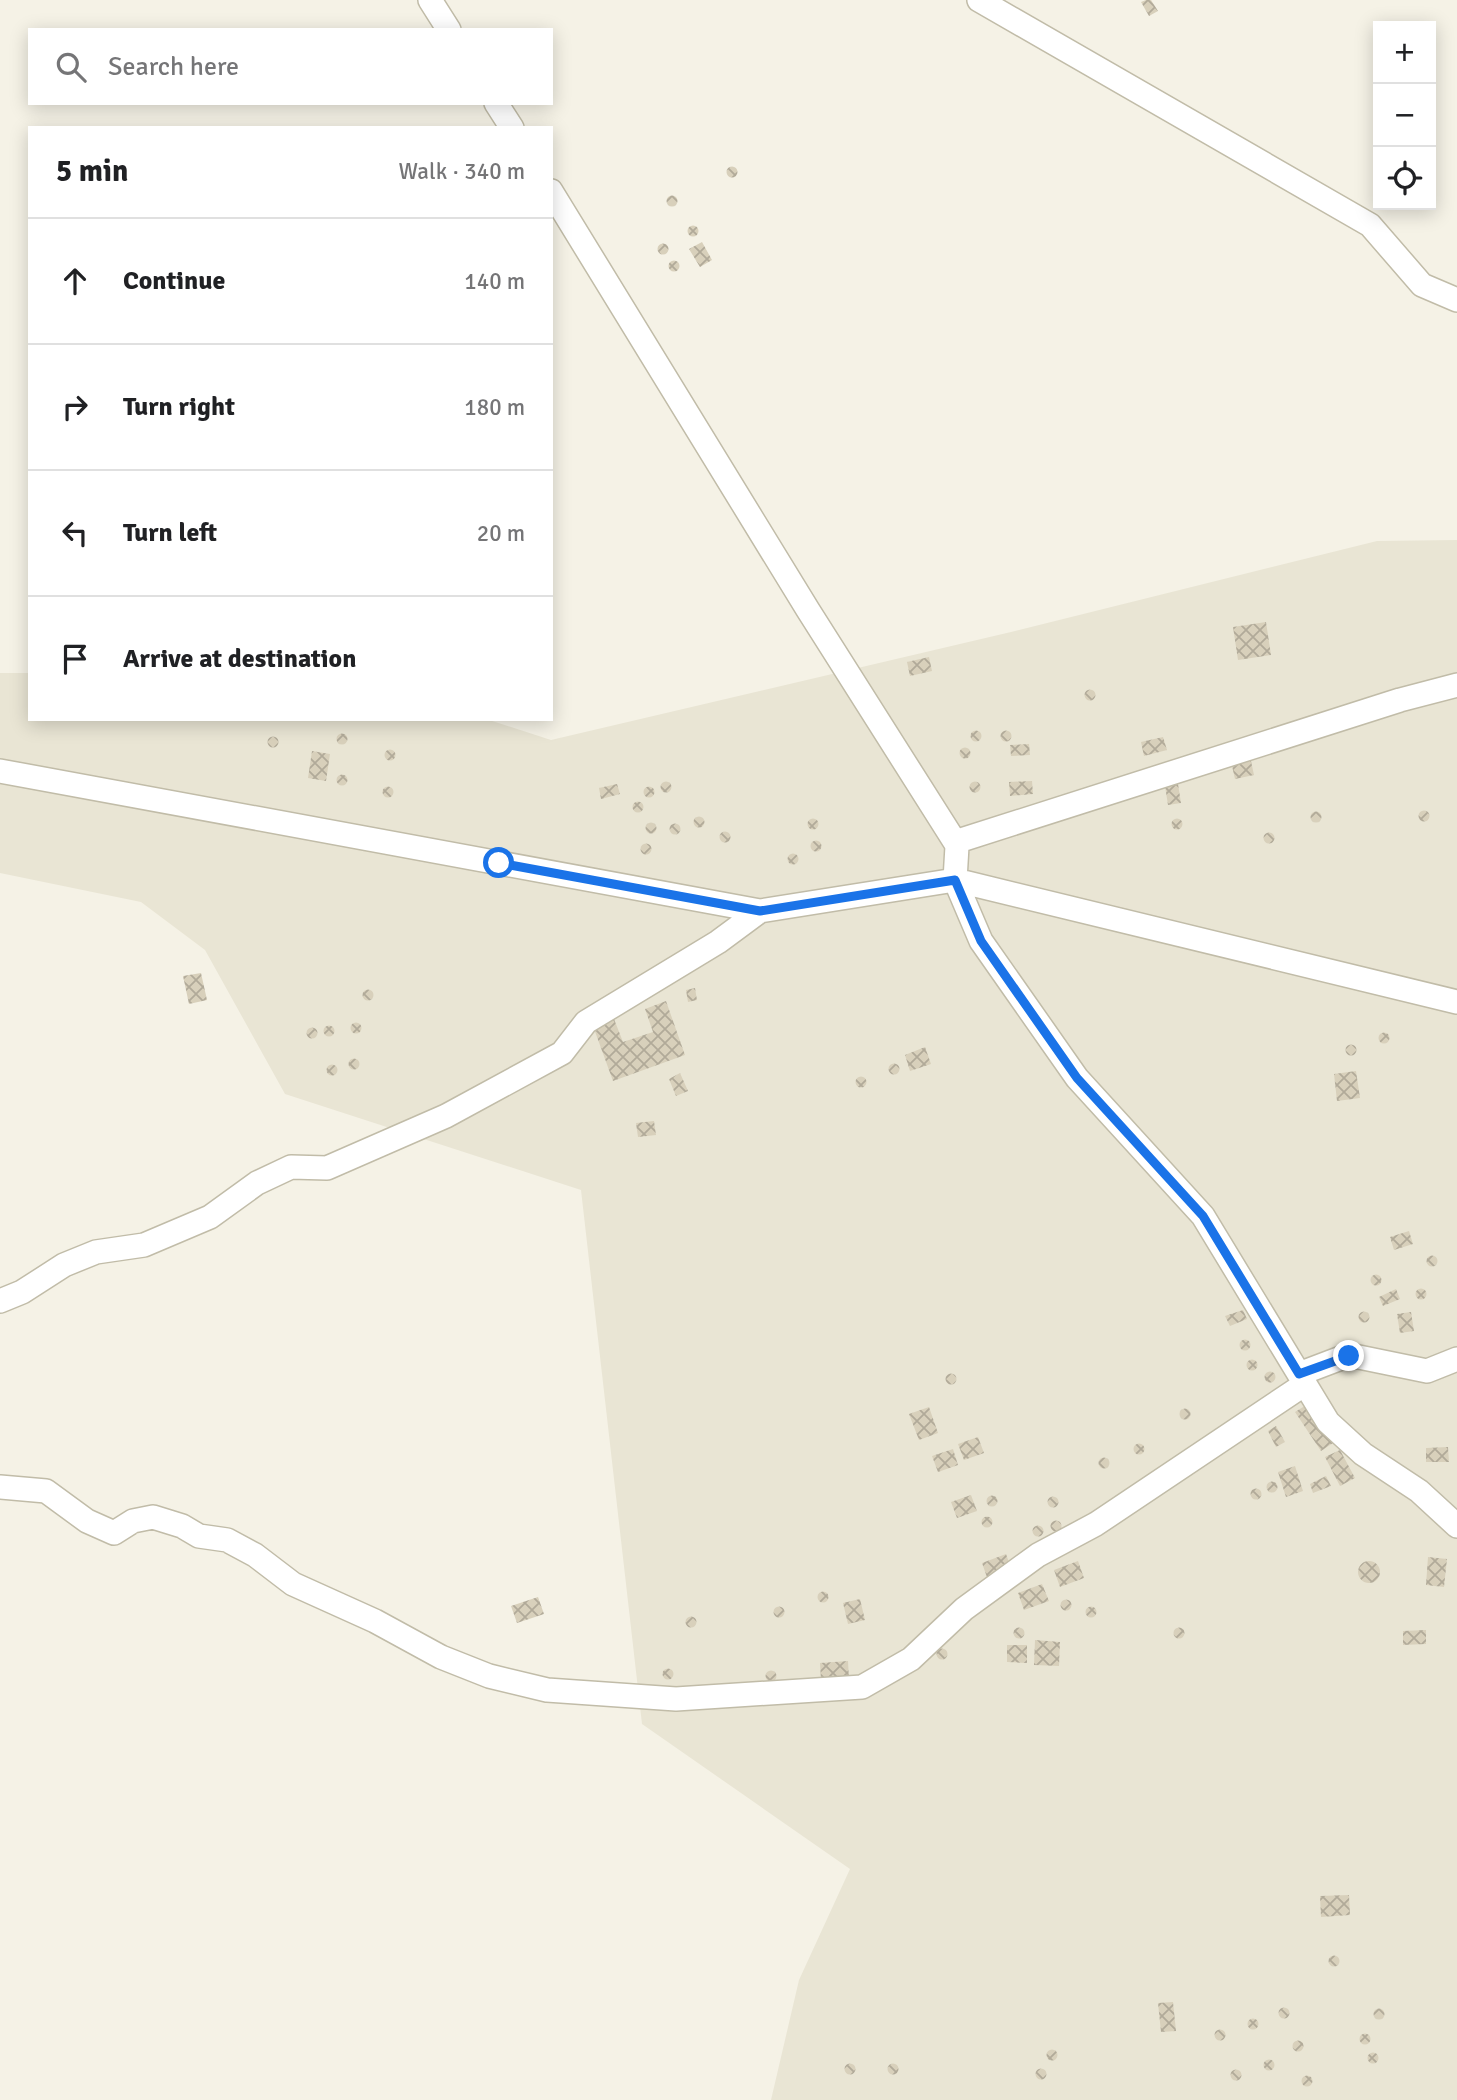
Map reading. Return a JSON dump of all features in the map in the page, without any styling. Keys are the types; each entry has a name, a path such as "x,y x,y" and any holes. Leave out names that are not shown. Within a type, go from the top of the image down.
{"street":[{"path":"430,0 448,28"},
{"path":"979,0 1370,225 1422,285 1457,300"},
{"path":"497,105 511,126"},
{"path":"553,194 801,598 955,842 955,880 981,941 1077,1078 1203,1216 1328,1422 1363,1454 1419,1491 1457,1526"},
{"path":"955,842 1400,700 1457,685"},
{"path":"0,771 760,911 955,880 1457,1002"},
{"path":"0,1301 22,1293 64,1265 96,1252 144,1245 210,1217 257,1183 291,1167 327,1168 446,1116 562,1054 586,1022 718,942 760,911"},
{"path":"0,1487 46,1491 87,1521 114,1533 133,1521 153,1517 181,1526 199,1536 227,1540 256,1555 293,1584 375,1621 441,1657 489,1676 547,1690 676,1699 862,1687 911,1659 964,1609 1038,1555 1096,1524 1302,1379 1349,1356 1427,1371 1457,1359"}],"shaded area":[{"path":"1457,540 1457,2100 771,2100 799,1980 850,1869 642,1724 581,1190 285,1094 205,950 141,902 0,873 0,673 28,673 28,721 492,721 551,740 1011,632 1377,541"}],"building":[{"path":"1151,0 1158,11 1149,16 1141,2"},
{"path":"732,166 738,172 732,178 726,172"},
{"path":"672,195 678,201 672,207 666,201"},
{"path":"693,225 699,231 693,237 687,231"},
{"path":"702,242 712,260 700,267 689,249"},
{"path":"663,243 669,249 663,255 657,249"},
{"path":"674,260 680,266 674,272 668,266"},
{"path":"1266,622 1271,655 1238,660 1233,627"},
{"path":"929,657 932,671 910,676 907,662"},
{"path":"1090,689 1096,695 1090,701 1084,695"},
{"path":"976,730 982,736 976,742 970,736"},
{"path":"1006,730 1012,736 1006,742 1000,736"},
{"path":"342,733 348,739 342,745 336,739"},
{"path":"273,736 279,742 273,748 267,742"},
{"path":"1163,737 1167,750 1144,756 1141,742"},
{"path":"1029,744 1030,755 1011,756 1010,745"},
{"path":"965,747 971,753 965,759 959,753"},
{"path":"390,749 396,755 390,761 384,755"},
{"path":"312,751 330,754 326,781 308,778"},
{"path":"1251,761 1254,775 1235,779 1232,766"},
{"path":"342,774 348,780 342,786 336,780"},
{"path":"666,781 672,787 666,793 660,787"},
{"path":"975,781 981,787 975,793 969,787"},
{"path":"1032,781 1033,794 1010,796 1009,782"},
{"path":"617,784 620,794 601,799 599,788"},
{"path":"1178,784 1181,803 1168,805 1165,786"},
{"path":"388,786 394,792 388,798 382,792"},
{"path":"649,786 655,792 649,798 643,792"},
{"path":"638,801 644,807 638,813 632,807"},
{"path":"1424,810 1430,816 1424,822 1418,816"},
{"path":"1316,811 1322,817 1316,823 1310,817"},
{"path":"699,816 705,822 699,828 693,822"},
{"path":"813,818 819,824 813,830 807,824"},
{"path":"1177,818 1183,824 1177,830 1171,824"},
{"path":"651,822 657,828 651,834 645,828"},
{"path":"675,823 681,829 675,835 669,829"},
{"path":"725,831 731,837 725,843 719,837"},
{"path":"1269,832 1275,838 1269,844 1263,838"},
{"path":"816,840 822,846 816,852 810,846"},
{"path":"646,843 652,849 646,855 640,849"},
{"path":"793,853 799,859 793,865 787,859"},
{"path":"201,973 207,1000 189,1004 183,976"},
{"path":"695,988 697,1000 688,1002 686,990"},
{"path":"368,989 374,995 368,1001 362,995"},
{"path":"666,1001 685,1055 613,1081 593,1026 614,1019 623,1042 653,1032 645,1009"},
{"path":"356,1022 362,1028 356,1034 350,1028"},
{"path":"329,1025 335,1031 329,1037 323,1031"},
{"path":"312,1027 318,1033 312,1039 306,1033"},
{"path":"1384,1032 1390,1038 1384,1044 1378,1038"},
{"path":"1351,1044 1357,1050 1351,1056 1345,1050"},
{"path":"925,1047 931,1064 910,1071 905,1055"},
{"path":"354,1058 360,1064 354,1070 348,1064"},
{"path":"894,1063 900,1069 894,1075 888,1069"},
{"path":"332,1064 338,1070 332,1076 326,1070"},
{"path":"1356,1071 1360,1098 1337,1101 1334,1074"},
{"path":"680,1073 688,1091 676,1096 669,1079"},
{"path":"861,1076 867,1082 861,1088 855,1082"},
{"path":"654,1121 656,1135 638,1137 636,1123"},
{"path":"1409,1231 1413,1244 1394,1250 1390,1237"},
{"path":"1432,1255 1438,1261 1432,1267 1426,1261"},
{"path":"1376,1274 1382,1280 1376,1286 1370,1280"},
{"path":"1421,1288 1427,1294 1421,1300 1415,1294"},
{"path":"1396,1289 1400,1299 1383,1306 1379,1297"},
{"path":"1243,1310 1247,1319 1230,1326 1225,1316"},
{"path":"1364,1311 1370,1317 1364,1323 1358,1317"},
{"path":"1411,1312 1414,1331 1400,1333 1397,1314"},
{"path":"1245,1339 1251,1345 1245,1351 1239,1345"},
{"path":"1252,1359 1258,1365 1252,1371 1246,1365"},
{"path":"1270,1371 1276,1377 1270,1383 1264,1377"},
{"path":"951,1373 957,1379 951,1385 945,1379"},
{"path":"1308,1404 1333,1443 1321,1451 1295,1412"},
{"path":"929,1407 938,1433 919,1440 909,1414"},
{"path":"1185,1408 1191,1414 1185,1420 1179,1414"},
{"path":"1276,1426 1285,1442 1276,1447 1268,1431"},
{"path":"978,1437 984,1453 964,1460 958,1444"},
{"path":"1139,1443 1145,1449 1139,1455 1133,1449"},
{"path":"1448,1447 1449,1462 1426,1462 1426,1448"},
{"path":"953,1449 958,1465 938,1472 932,1456"},
{"path":"1340,1450 1355,1478 1340,1486 1325,1457"},
{"path":"1104,1457 1110,1463 1104,1469 1098,1463"},
{"path":"1295,1466 1303,1491 1286,1497 1278,1472"},
{"path":"1326,1476 1331,1486 1313,1493 1310,1484"},
{"path":"1272,1481 1278,1487 1272,1493 1266,1487"},
{"path":"1256,1488 1262,1494 1256,1500 1250,1494"},
{"path":"971,1495 977,1511 957,1518 951,1502"},
{"path":"992,1495 998,1501 992,1507 986,1501"},
{"path":"1053,1496 1059,1502 1053,1508 1047,1502"},
{"path":"987,1516 993,1522 987,1528 981,1522"},
{"path":"1056,1520 1062,1526 1056,1532 1050,1526"},
{"path":"1038,1525 1044,1531 1038,1537 1032,1531"},
{"path":"1006,1554 1012,1571 988,1580 982,1563"},
{"path":"1428,1557 1447,1559 1444,1587 1426,1585"},
{"path":"1078,1561 1084,1578 1060,1587 1054,1570"},
{"path":"1369,1561 1377,1564 1380,1572 1377,1580 1369,1583 1361,1580 1358,1572 1361,1564"},
{"path":"1042,1584 1049,1601 1024,1610 1018,1593"},
{"path":"823,1591 829,1597 823,1603 817,1597"},
{"path":"538,1597 544,1614 517,1623 511,1606"},
{"path":"860,1599 865,1620 848,1624 843,1603"},
{"path":"1066,1599 1072,1605 1066,1611 1060,1605"},
{"path":"779,1606 785,1612 779,1618 773,1612"},
{"path":"1091,1606 1097,1612 1091,1618 1085,1612"},
{"path":"691,1616 697,1622 691,1628 685,1622"},
{"path":"1019,1627 1025,1633 1019,1639 1013,1633"},
{"path":"1179,1627 1185,1633 1179,1639 1173,1633"},
{"path":"1426,1630 1426,1644 1403,1645 1403,1631"},
{"path":"1035,1640 1060,1642 1059,1666 1034,1665"},
{"path":"1007,1645 1027,1645 1027,1663 1007,1662"},
{"path":"942,1648 948,1654 942,1660 936,1654"},
{"path":"848,1661 849,1679 821,1681 820,1663"},
{"path":"668,1668 674,1674 668,1680 662,1674"},
{"path":"771,1670 777,1676 771,1682 765,1676"},
{"path":"1349,1895 1350,1915 1321,1917 1320,1896"},
{"path":"1334,1955 1340,1961 1334,1967 1328,1961"},
{"path":"1173,2002 1176,2031 1161,2032 1158,2003"},
{"path":"1284,2007 1290,2013 1284,2019 1278,2013"},
{"path":"1379,2008 1385,2014 1379,2020 1373,2014"},
{"path":"1253,2018 1259,2024 1253,2030 1247,2024"},
{"path":"1220,2029 1226,2035 1220,2041 1214,2035"},
{"path":"1365,2033 1371,2039 1365,2045 1359,2039"},
{"path":"1298,2040 1304,2046 1298,2052 1292,2046"},
{"path":"1052,2049 1058,2055 1052,2061 1046,2055"},
{"path":"1373,2052 1379,2058 1373,2064 1367,2058"},
{"path":"1269,2059 1275,2065 1269,2071 1263,2065"},
{"path":"850,2063 856,2069 850,2075 844,2069"},
{"path":"893,2063 899,2069 893,2075 887,2069"},
{"path":"1041,2068 1047,2074 1041,2080 1035,2074"},
{"path":"1236,2069 1242,2075 1236,2081 1230,2075"},
{"path":"1307,2075 1313,2081 1307,2087 1301,2081"}],"route":[{"path":"499,863 760,911 955,880 981,941 1077,1078 1203,1216 1299,1374 1349,1356"}]}
